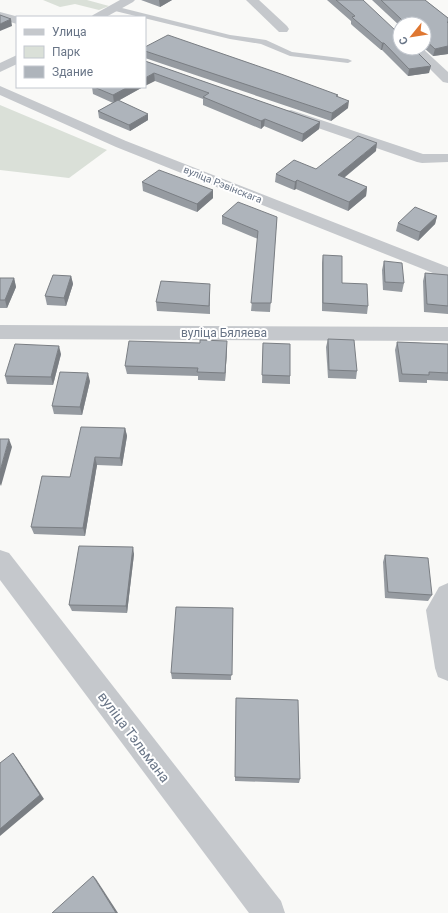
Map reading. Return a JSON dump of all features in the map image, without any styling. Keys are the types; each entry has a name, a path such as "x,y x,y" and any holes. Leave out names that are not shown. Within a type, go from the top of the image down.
{"street":[{"path":"99,16 129,0"},
{"path":"252,0 283,28"},
{"path":"0,15 16,20"},
{"path":"424,56 448,78"},
{"path":"0,68 16,60"},
{"name":"вуліца Рэвінскага","path":"0,90 122,144 448,273"},
{"path":"280,110 422,160 448,158"},
{"name":"вуліца Бяляева","path":"0,332 448,334"},
{"name":"вуліца Тэльмана","path":"0,561 269,913"},
{"path":"448,595 439,610 448,668"}],"lane":[{"path":"114,8 230,37 263,42 290,54 348,61"}],"green space":[{"path":"43,0 87,0 109,6 99,10 75,4 60,7"},
{"path":"0,105 107,150 69,178 0,170"}],"building":[{"path":"336,0 363,0 392,27 392,51 352,17 355,16"},
{"path":"381,0 425,0 448,18 448,46 435,49 432,46 432,16 398,16"},
{"path":"0,15 11,19 0,24"},
{"path":"168,35 281,74 338,95 336,96 349,101 332,113 146,51 146,46"},
{"path":"396,56 421,56 431,66 409,69"},
{"path":"146,61 320,122 303,134 265,119 261,121 203,97 209,93 154,73 146,77"},
{"path":"96,88 126,88 113,95"},
{"path":"118,100 148,114 129,125 98,111"},
{"path":"358,136 377,143 338,175 367,187 349,202 297,180 295,182 276,174 294,160 316,169"},
{"path":"159,170 213,190 197,204 142,182"},
{"path":"238,202 277,217 271,303 251,303 258,231 222,216"},
{"path":"415,207 437,216 420,232 398,223"},
{"path":"323,255 342,256 342,283 367,284 368,306 323,303"},
{"path":"384,261 402,263 404,283 385,282"},
{"path":"425,273 448,275 448,306 427,304"},
{"path":"53,275 71,276 64,298 45,296"},
{"path":"0,278 14,278 5,300 0,300"},
{"path":"161,281 210,284 209,306 156,302"},
{"path":"328,339 354,340 357,371 329,370"},
{"path":"200,340 227,341 225,373 197,372 198,368 125,366 129,341 200,343"},
{"path":"397,342 448,344 448,373 429,372 429,375 402,374"},
{"path":"263,343 290,344 290,376 262,375"},
{"path":"15,344 59,346 51,377 5,376"},
{"path":"60,372 88,373 80,407 52,406"},
{"path":"81,427 125,428 120,458 95,457 83,528 31,527 42,476 70,477"},
{"path":"0,439 9,439 0,471"},
{"path":"79,546 133,547 126,606 69,605"},
{"path":"385,555 428,558 432,595 388,592"},
{"path":"176,607 233,608 232,675 171,673"},
{"path":"236,698 298,700 300,779 235,777"},
{"path":"13,753 40,795 0,829 0,763"},
{"path":"93,876 116,913 52,913"}]}
